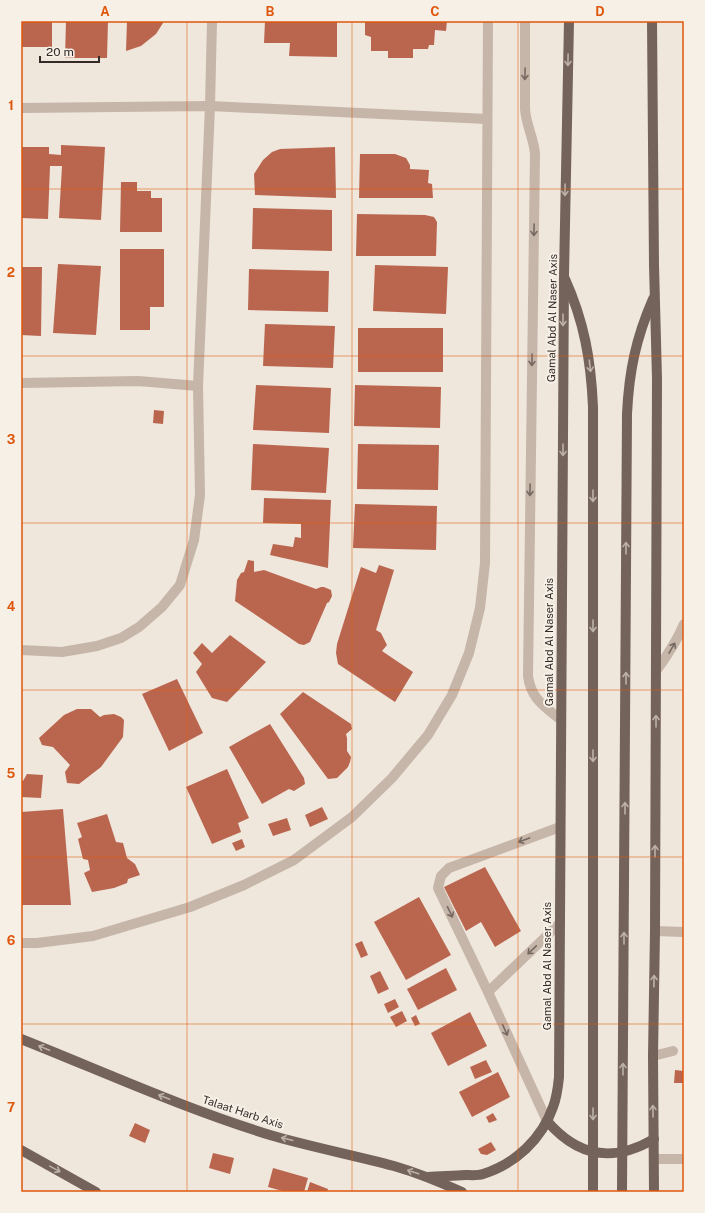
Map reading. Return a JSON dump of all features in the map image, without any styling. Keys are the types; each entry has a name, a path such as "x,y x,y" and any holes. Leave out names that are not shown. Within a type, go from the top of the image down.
{"main road":[{"name":"Gamal Abd Al Naser Axis","path":"428,1177 481,1175 514,1159 528,1148 547,1121 553,1107 559,1077 564,275 569,21"},
{"path":"652,21 657,379 655,932 653,1056 654,1192"},
{"path":"564,275 580,317 586,339 593,392 593,1192"},
{"path":"622,1192 628,386 638,337 655,295"},
{"name":"Talaat Harb Axis","path":"21,1039 218,1118 272,1135 395,1166 428,1177 462,1192"},
{"path":"547,1121 568,1142 596,1152 612,1153 626,1151 641,1146 654,1139"},
{"path":"21,1150 96,1192"}],"street":[{"path":"21,650 62,652 97,646 121,638 139,627 162,607 180,586 194,540 200,495 198,386 210,106 212,21"},
{"path":"21,943 37,943 93,936 190,907 244,885 294,860 352,817 392,778 428,735 452,695 469,653 480,608 485,563 488,21"},
{"path":"525,21 525,109 527,122 533,139 535,154 528,676 531,688 537,700 561,720"},
{"path":"21,108 210,106 487,119"},
{"path":"21,383 138,381 198,386"},
{"path":"656,671 668,654 684,624"},
{"path":"547,1121 488,992 438,888 441,876 449,868 560,827"},
{"path":"488,992 560,923"},
{"path":"655,932 684,932"},
{"path":"653,1056 673,1051"},
{"path":"654,1159 684,1159"}],"building":[{"path":"21,21 52,21 52,47 21,47"},
{"path":"66,21 108,21 107,58 65,58"},
{"path":"127,21 163,21 163,23 156,34 141,46 126,51"},
{"path":"265,21 337,21 337,57 289,56 290,43 264,43"},
{"path":"365,21 447,21 446,31 435,30 434,45 429,45 428,49 413,49 413,58 388,58 388,51 371,51 371,37 365,35"},
{"path":"61,145 105,147 101,220 59,218 62,166 50,166 48,219 21,218 21,147 49,147 49,154 61,155"},
{"path":"335,147 336,198 255,195 254,174 263,160 272,152 280,149"},
{"path":"360,154 395,154 406,158 410,165 410,169 429,170 428,183 432,184 433,198 359,198"},
{"path":"121,182 137,182 137,191 151,191 151,198 162,198 162,232 120,232"},
{"path":"253,208 332,210 332,251 252,249"},
{"path":"357,214 425,215 434,217 437,222 436,256 356,256"},
{"path":"120,249 164,249 164,307 150,307 150,330 120,330"},
{"path":"58,264 101,266 96,335 53,333"},
{"path":"375,265 448,267 446,314 373,311"},
{"path":"21,267 42,267 41,336 21,335"},
{"path":"249,269 329,271 328,312 248,310"},
{"path":"265,324 335,326 333,368 263,366"},
{"path":"358,328 443,328 443,372 358,372"},
{"path":"256,385 331,388 329,433 253,430"},
{"path":"355,385 441,387 440,428 354,426"},
{"path":"154,410 164,411 163,424 153,423"},
{"path":"253,444 329,448 326,493 251,490"},
{"path":"358,444 439,445 438,490 357,489"},
{"path":"264,498 331,500 328,568 270,555 273,544 293,547 295,537 301,538 301,524 263,523"},
{"path":"355,504 437,506 436,550 353,548"},
{"path":"248,560 254,561 254,572 264,570 316,589 324,587 331,590 332,596 327,603 310,642 304,645 299,644 235,601 237,580 241,573 244,572"},
{"path":"379,565 394,570 376,630 381,633 387,645 382,651 413,672 395,702 338,664 336,653 337,644 361,567 376,573"},
{"path":"230,635 266,662 227,702 212,698 196,672 202,664 193,653 202,643 212,653"},
{"path":"177,679 203,733 169,751 142,694"},
{"path":"303,692 351,724 352,729 346,734 347,751 351,757 350,762 348,767 337,778 328,779 280,714"},
{"path":"77,709 91,709 100,717 114,714 124,720 123,737 101,767 79,784 67,783 65,772 70,765 53,747 42,745 39,738 64,715"},
{"path":"270,724 304,778 305,784 294,791 289,789 262,804 229,747"},
{"path":"227,769 249,818 238,823 241,832 212,844 186,787"},
{"path":"27,774 43,775 41,798 21,797 21,781 23,781"},
{"path":"322,807 328,819 310,827 305,815"},
{"path":"63,809 71,905 21,905 21,812"},
{"path":"107,814 116,842 123,843 127,858 135,864 140,875 128,879 127,883 114,888 92,892 84,873 90,870 88,860 83,859 78,839 82,837 77,823"},
{"path":"287,818 291,830 273,836 268,824"},
{"path":"242,839 245,847 236,851 232,843"},
{"path":"485,867 521,931 495,947 481,922 466,931 444,887"},
{"path":"419,897 451,955 406,980 374,922"},
{"path":"362,941 368,955 361,958 355,944"},
{"path":"446,968 457,990 418,1010 407,989"},
{"path":"380,971 389,989 378,994 370,976"},
{"path":"395,999 399,1007 388,1013 384,1004"},
{"path":"402,1011 407,1021 396,1027 390,1017"},
{"path":"470,1012 487,1046 448,1066 431,1033"},
{"path":"416,1015 420,1024 415,1026 411,1018"},
{"path":"486,1060 492,1072 475,1079 470,1067"},
{"path":"675,1070 684,1071 684,1083 674,1083"},
{"path":"498,1072 510,1097 472,1117 459,1092"},
{"path":"493,1113 497,1120 489,1123 486,1117"},
{"path":"135,1123 150,1130 145,1143 129,1136"},
{"path":"491,1142 496,1150 487,1155 481,1154 478,1149"},
{"path":"213,1153 234,1158 230,1174 209,1168"},
{"path":"273,1168 308,1178 304,1192 286,1192 268,1187"},
{"path":"310,1182 328,1189 327,1192 307,1192"}]}
